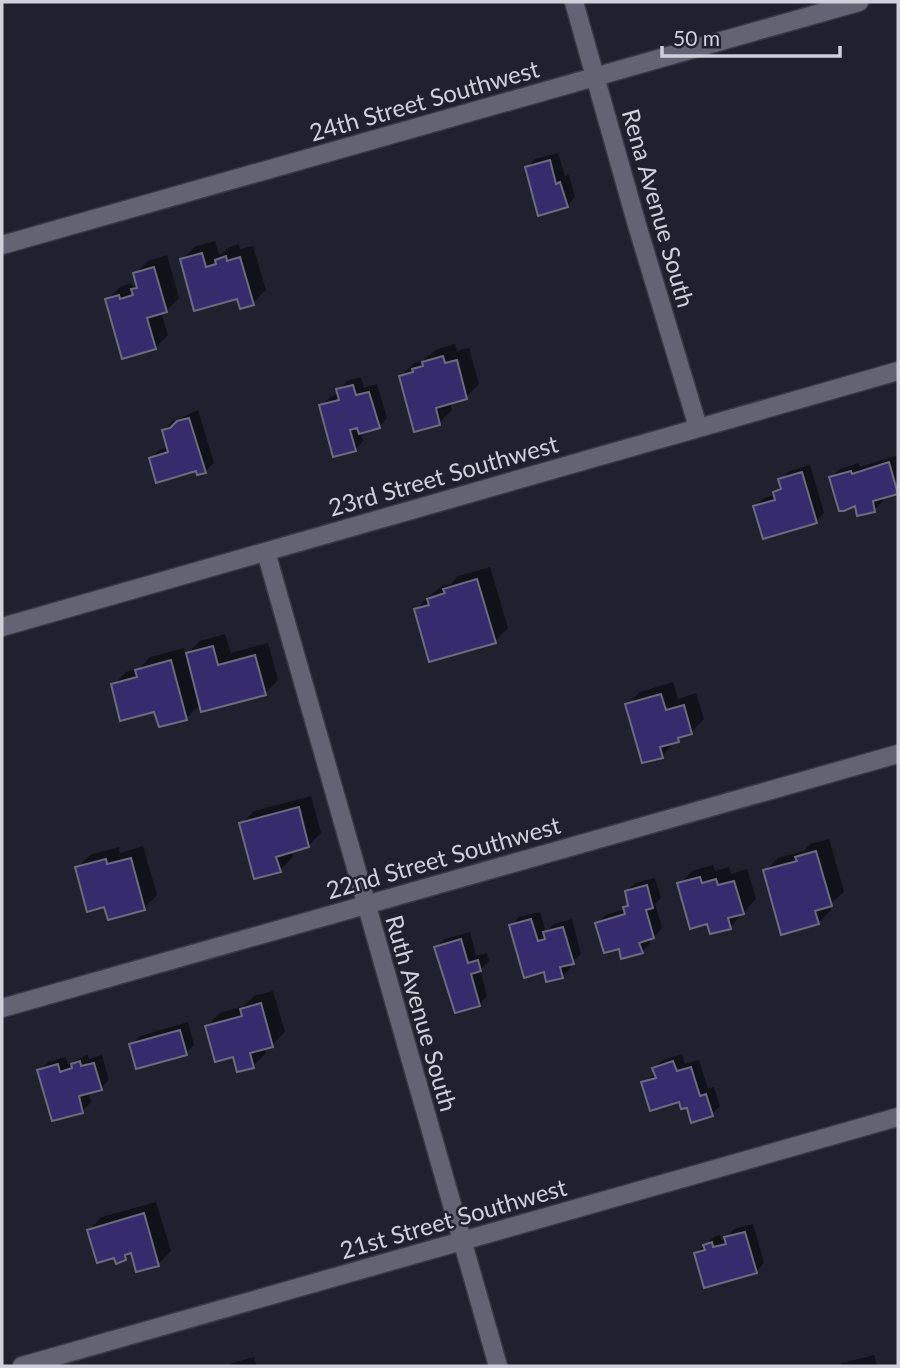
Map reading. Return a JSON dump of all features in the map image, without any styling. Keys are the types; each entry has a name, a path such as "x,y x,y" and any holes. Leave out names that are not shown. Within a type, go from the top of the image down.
{"street":[{"name":"Rena Avenue South","path":"574,2 698,428"},
{"name":"24th Street Southwest","path":"2,244 859,2"},
{"name":"23rd Street Southwest","path":"2,627 898,371"},
{"name":"Ruth Avenue South","path":"266,552 498,1366"},
{"name":"22nd Street Southwest","path":"2,1008 898,754"},
{"name":"21st Street Southwest","path":"22,1366 898,1117"}],"building":[{"path":"550,160 556,184 560,182 568,207 538,216 525,167"},
{"path":"202,253 206,267 216,264 215,260 226,256 227,261 240,257 254,305 240,309 237,299 194,311 180,259"},
{"path":"154,267 167,312 147,318 156,349 122,359 105,299 119,295 120,299 133,295 131,289 137,288 133,273"},
{"path":"443,356 445,363 457,360 467,399 436,408 440,425 414,432 399,376 423,366 422,362"},
{"path":"353,385 356,395 369,392 380,428 359,434 357,428 350,430 356,451 333,457 319,405 339,400 336,389"},
{"path":"189,418 206,473 197,475 196,471 156,483 149,458 168,452 162,430 170,428 177,421"},
{"path":"889,462 898,494 873,501 875,512 857,516 855,506 839,511 829,477 851,471 852,474"},
{"path":"802,472 817,523 763,539 753,506 775,500 773,492 781,489 778,479"},
{"path":"477,579 496,643 429,662 414,609 429,605 427,599 445,593 443,589"},
{"path":"213,646 218,665 255,655 266,695 201,712 186,653"},
{"path":"171,660 187,720 159,727 154,712 120,721 111,684 137,677 135,670"},
{"path":"661,694 666,710 684,705 692,734 678,738 679,742 660,747 663,758 642,763 625,704"},
{"path":"299,807 309,847 276,857 281,872 254,879 239,823"},
{"path":"816,851 832,906 815,911 819,924 781,935 763,870 797,861 795,857"},
{"path":"131,858 145,910 108,920 104,907 87,912 75,867 106,859 107,864"},
{"path":"700,877 702,883 716,879 718,885 734,881 744,914 728,918 731,929 710,934 707,924 690,929 677,883"},
{"path":"647,885 653,908 646,910 654,938 639,943 643,953 621,959 619,949 604,953 595,923 625,914 623,907 628,906 625,891"},
{"path":"531,919 538,941 545,939 543,932 563,927 574,964 560,967 563,978 546,982 544,972 524,978 509,925"},
{"path":"461,939 468,963 478,960 481,971 471,974 480,1006 455,1013 434,947"},
{"path":"261,1003 273,1047 250,1053 254,1068 237,1072 233,1057 215,1062 205,1026 242,1016 240,1009"},
{"path":"180,1030 187,1055 136,1069 129,1044"},
{"path":"80,1061 81,1066 94,1063 102,1090 79,1096 83,1113 52,1121 37,1070 58,1064 60,1072 72,1068 71,1064"},
{"path":"673,1061 677,1071 691,1067 700,1096 706,1094 713,1116 691,1123 687,1108 681,1109 679,1102 650,1111 641,1082 656,1078 652,1068"},
{"path":"144,1213 159,1266 136,1272 131,1253 125,1255 126,1260 116,1264 114,1258 97,1263 87,1230"},
{"path":"745,1232 757,1273 704,1288 694,1253 705,1250 703,1245 712,1242 713,1247 726,1244 724,1237"}]}
